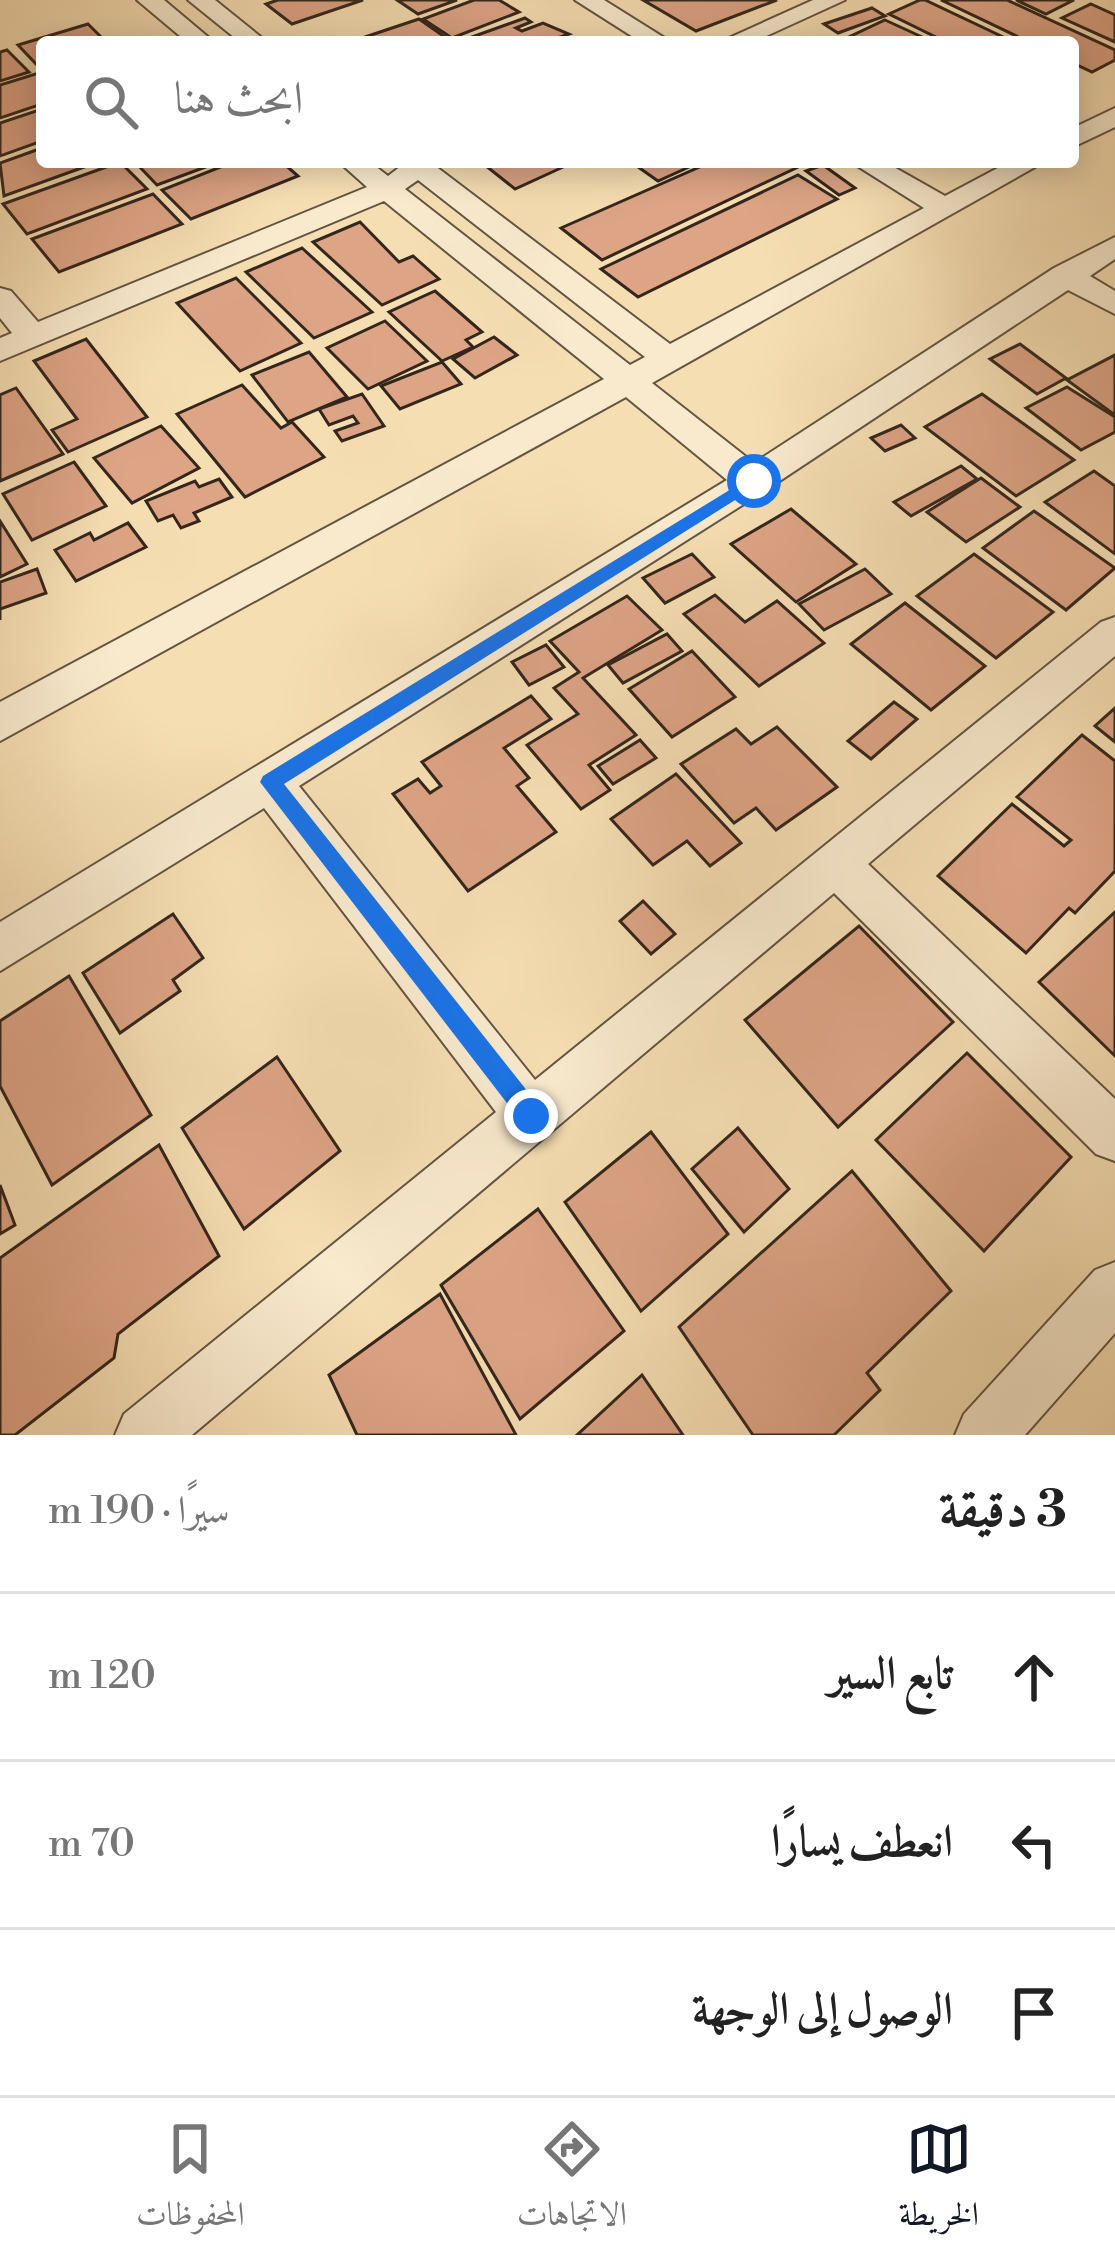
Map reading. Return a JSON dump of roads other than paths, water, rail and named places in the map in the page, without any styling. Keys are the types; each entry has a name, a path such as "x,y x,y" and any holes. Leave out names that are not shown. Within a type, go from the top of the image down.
{"street":[{"path":"149,0 194,36"},
{"path":"200,0 247,36"},
{"path":"587,0 649,36"},
{"path":"746,36 833,0"},
{"path":"1079,136 1115,116"},
{"path":"379,168 409,175 668,359"},
{"path":"875,168 945,208"},
{"path":"0,723 1019,168"},
{"path":"0,350 409,175"},
{"path":"409,175 627,382 754,481"},
{"path":"0,948 754,481 1115,246"},
{"path":"1065,275 1115,304"},
{"path":"0,298 32,336"},
{"path":"146,1435 1115,633"},
{"path":"270,782 531,1116"},
{"path":"836,864 1115,1135"},
{"path":"985,1435 1115,1290"}]}
